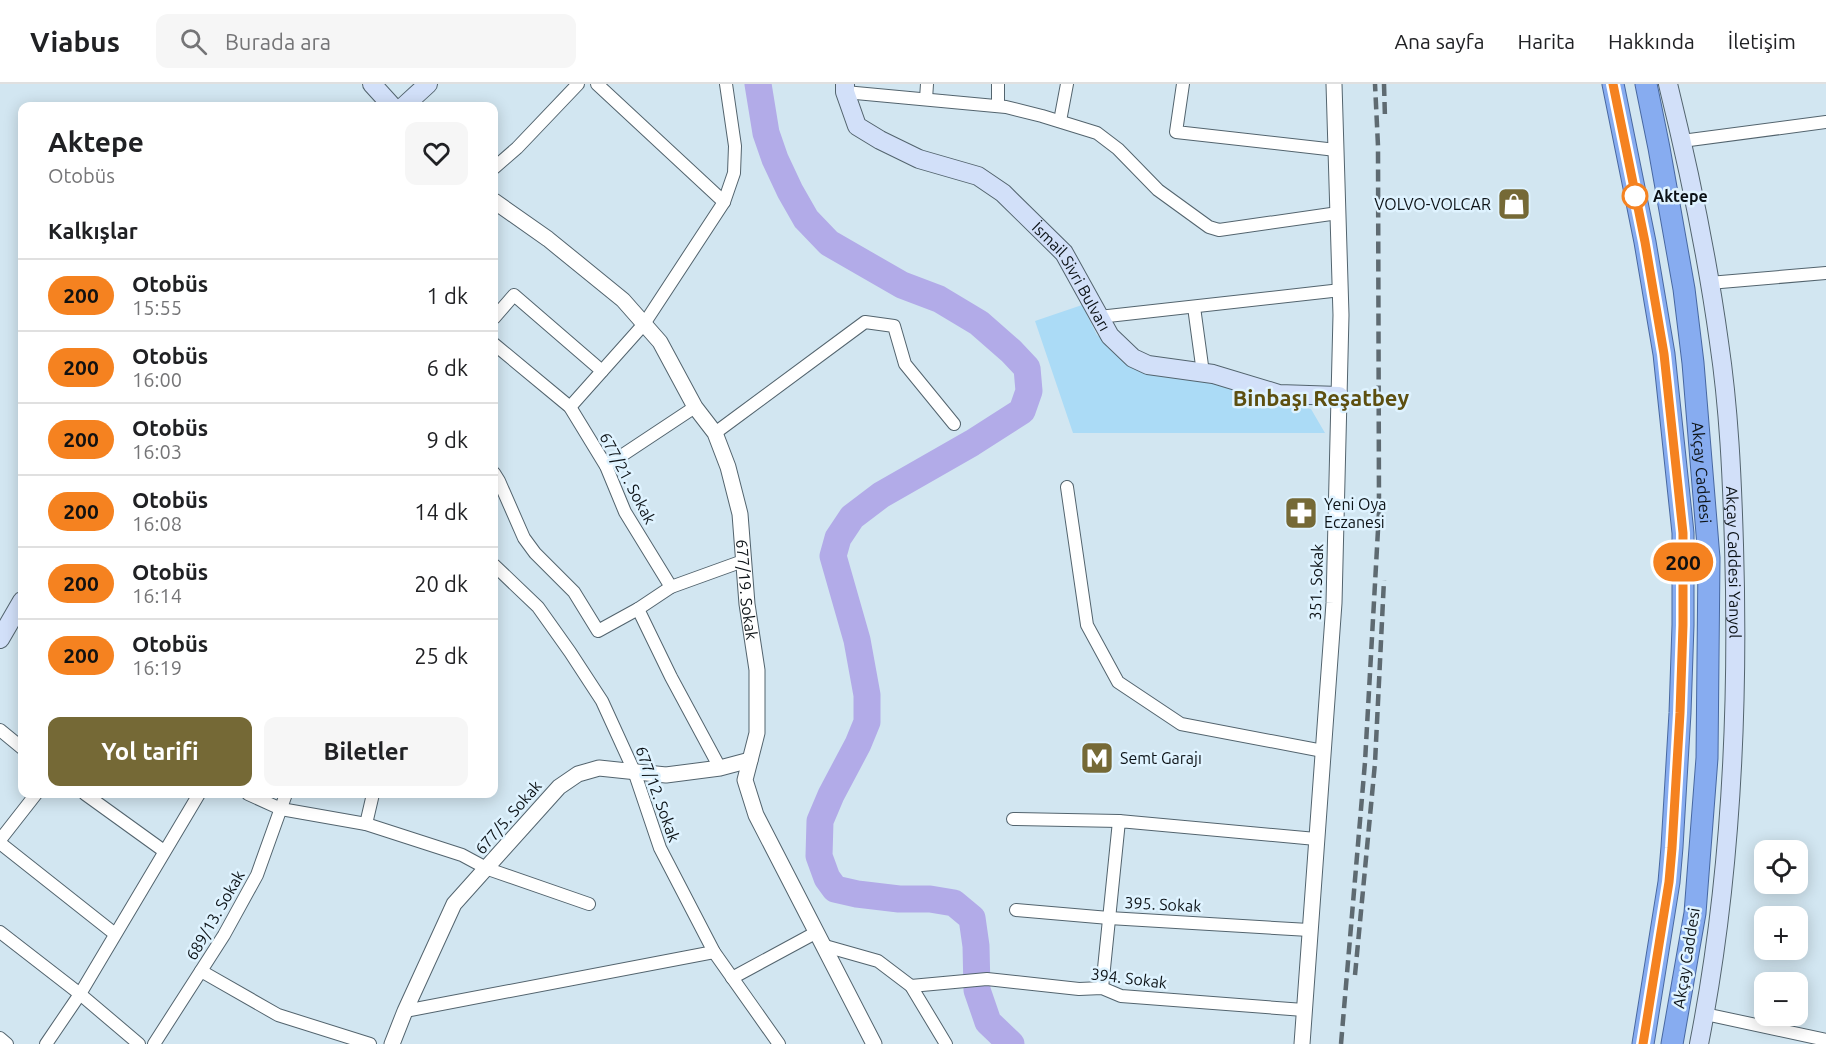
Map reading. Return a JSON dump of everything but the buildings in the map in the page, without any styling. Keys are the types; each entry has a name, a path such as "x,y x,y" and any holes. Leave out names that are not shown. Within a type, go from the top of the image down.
{"highway":[{"name":"Akçay Caddesi","path":"1613,84 1645,242 1664,354 1683,533 1680,713 1671,859 1643,1044"},
{"name":"Akçay Caddesi","path":"1646,84 1684,289 1693,363 1709,558 1707,758 1695,913 1672,1044"}],"main road":[{"path":"372,84 390,102"},
{"path":"390,84 393,102"},
{"path":"408,102 428,84"},
{"name":"Akçay Caddesi Yanyol","path":"1668,84 1682,141 1719,343 1732,489 1737,620 1728,832 1715,952 1699,1044"},
{"name":"İsmail Sivri Bulvarı","path":"845,88 857,126 919,159 978,176 1003,193 1064,253 1110,336 1133,358 1148,365 1203,373 1279,394 1339,396"},
{"path":"0,639 18,613"}],"street":[{"path":"498,165 517,148 578,84"},
{"path":"597,84 724,202"},
{"path":"570,407 644,324 724,202 734,173 735,146 726,84"},
{"path":"926,99 927,84"},
{"path":"998,84 998,106"},
{"path":"1060,121 1067,84"},
{"path":"1183,84 1176,132 1336,150"},
{"name":"351. Sokak","path":"1302,1044 1334,603 1341,290 1334,84"},
{"path":"845,88 998,106 1060,121 1097,133 1118,149 1158,190 1209,227 1219,230 1338,213"},
{"path":"1682,141 1826,122"},
{"name":"677/19. Sokak","path":"498,204 548,239 623,300 660,342 696,406 715,433 728,466 740,514 747,604 757,670 756,733 745,780 756,815 874,1044"},
{"path":"1709,283 1826,273"},
{"path":"1099,317 1341,290"},
{"path":"498,314 514,296 602,371"},
{"path":"1194,307 1203,373"},
{"path":"715,433 865,322 894,326 905,364 954,424"},
{"name":"677/21. Sokak","path":"498,347 570,407 606,466 625,512 671,587"},
{"path":"606,466 696,406"},
{"path":"498,479 524,538 535,553 574,592 598,631 638,609 671,587 743,561"},
{"path":"1067,487 1087,625 1118,682 1181,724 1323,751"},
{"name":"677/12. Sokak","path":"498,569 538,608 602,701 634,771 660,848 714,952 779,1044"},
{"path":"638,609 671,677 720,768"},
{"path":"0,730 18,745"},
{"name":"677/5. Sokak","path":"392,1044 454,904 559,787 578,774 599,768 666,775 720,768 750,760"},
{"path":"33,798 0,842 115,934"},
{"path":"91,798 164,851"},
{"path":"46,1044 80,994 197,798"},
{"path":"257,798 281,809 366,824 462,855 488,868 589,904"},
{"name":"689/13. Sokak","path":"154,1044 224,935 258,875 285,798"},
{"path":"366,824 372,798"},
{"path":"1013,819 1119,821 1316,839"},
{"path":"1102,988 1119,821"},
{"name":"395. Sokak","path":"1016,910 1309,930"},
{"path":"0,932 80,994 139,1044"},
{"path":"732,978 817,932"},
{"path":"825,946 878,962 911,986 946,1044"},
{"path":"405,1011 714,952"},
{"path":"201,971 278,1015 370,1044"},
{"name":"394. Sokak","path":"911,986 987,979 1079,989 1102,988 1120,996 1304,1010"},
{"path":"1705,1014 1826,1040"},
{"path":"0,1038 7,1044"}],"shaded area":[{"path":"1082,305 1097,335 1147,374 1215,381 1268,400 1311,409 1325,433 1073,433 1035,321"}],"waterway":[{"path":"758,84 766,133 775,159 806,219 829,243 902,285 939,299 979,323 1027,368 1029,391 1022,411 972,443 881,495 852,517 838,538 833,556 857,640 867,695 867,722 820,821 819,856 827,878 835,889 899,899 930,899 954,903 972,918 976,946 977,990 988,1022 1011,1044"}],"railway":[{"path":"1341,1044 1365,762 1379,512 1378,146 1375,84"},
{"path":"1384,84 1385,118"},
{"path":"1355,975 1375,763 1384,580"}],"bus line":[{"name":"200","path":"1613,84 1645,242 1664,354 1683,533 1680,713 1672,848 1669,882 1643,1044"}],"place":[{"name":"Aktepe","path":"1635,196"},
{"name":"VOLVO-VOLCAR","path":"1514,204"},
{"name":"Yeni Oya Eczanesi","path":"1301,513"},
{"name":"Semt Garajı","path":"1097,758"}],"district":[{"name":"Binbaşı Reşatbey","path":"1321,398"}]}
